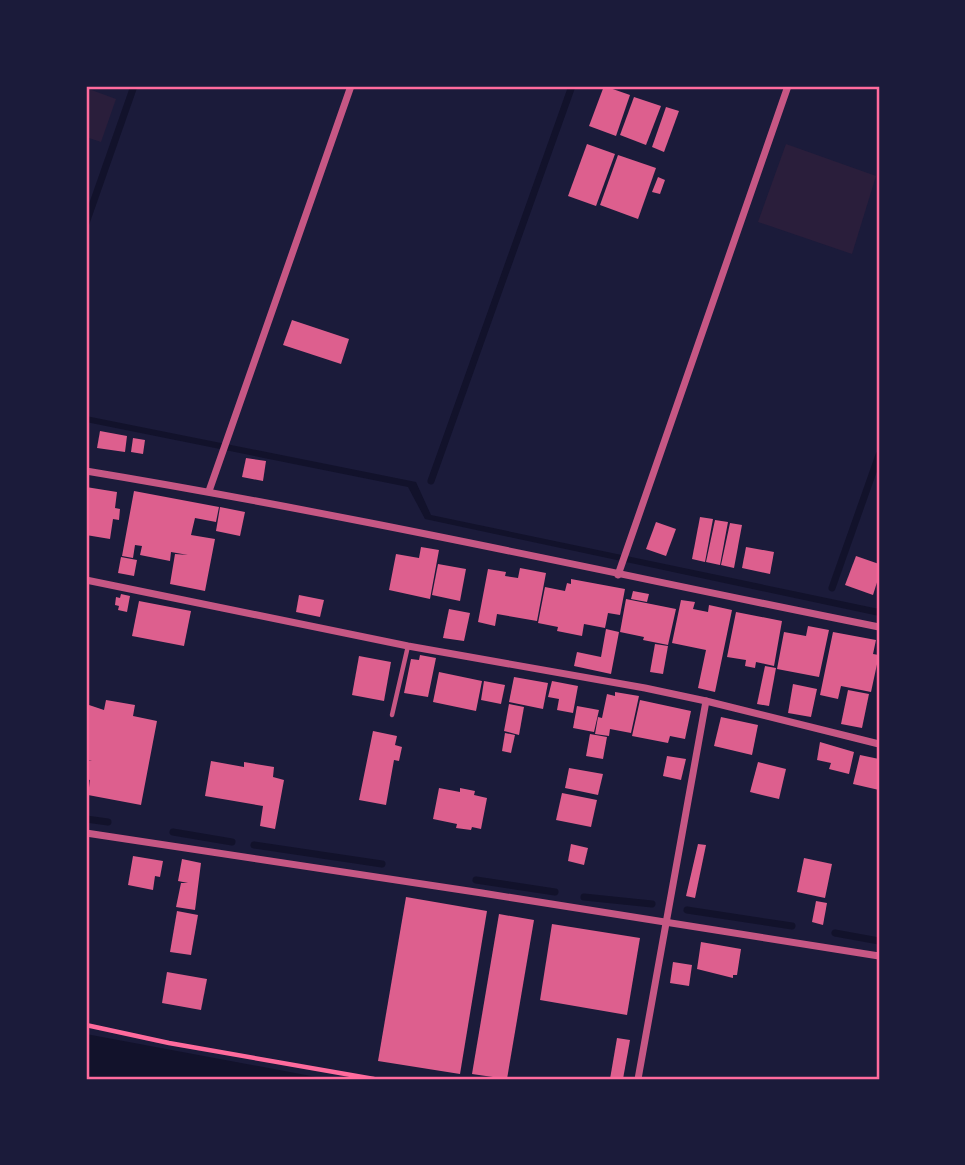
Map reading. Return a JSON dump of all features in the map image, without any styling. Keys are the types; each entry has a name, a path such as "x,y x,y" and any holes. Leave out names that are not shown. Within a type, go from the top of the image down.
{"street":[{"path":"209,491 351,86"},
{"path":"618,575 788,86"},
{"path":"86,471 209,491 415,531 879,627"},
{"path":"86,580 408,646 706,701 879,744"},
{"path":"638,1079 706,701"},
{"path":"86,833 879,956"}],"lane":[{"path":"392,715 408,646"}],"path":[{"path":"86,1025 169,1043 374,1079"}],"shaded area":[{"path":"86,88 116,99 101,142 86,137"},
{"path":"786,144 876,176 852,254 758,222"},
{"path":"86,416 416,482 431,515 879,609 879,616 425,519 408,487 86,422"},
{"path":"86,1034 327,1079 86,1079"}],"building":[{"path":"604,86 630,95 616,136 589,126"},
{"path":"634,97 661,106 646,145 620,135"},
{"path":"666,107 679,111 664,152 652,147"},
{"path":"587,144 615,154 596,206 568,196"},
{"path":"618,155 656,168 638,219 600,205"},
{"path":"658,177 665,180 660,194 652,192"},
{"path":"292,320 349,339 341,364 283,345"},
{"path":"100,431 127,436 125,452 97,448"},
{"path":"133,438 145,440 143,454 131,452"},
{"path":"246,458 266,461 263,481 242,477"},
{"path":"86,487 117,492 115,508 120,509 119,520 113,519 110,539 86,535"},
{"path":"134,491 219,507 216,522 195,518 191,535 215,539 205,591 170,584 175,554 188,555 171,552 170,561 140,555 142,546 135,545 133,558 122,556"},
{"path":"220,507 245,512 240,536 216,531"},
{"path":"700,517 713,519 705,562 692,559"},
{"path":"715,520 728,522 720,565 706,562"},
{"path":"656,522 676,529 666,556 646,549"},
{"path":"730,523 742,525 734,568 721,565"},
{"path":"421,547 439,550 430,599 389,590 396,554 419,558"},
{"path":"746,547 774,552 770,574 742,568"},
{"path":"856,556 879,564 879,576 873,595 845,585"},
{"path":"121,557 137,560 134,576 118,573"},
{"path":"438,564 466,569 460,601 432,595"},
{"path":"520,568 546,573 537,621 497,614 495,626 478,622 488,569 506,572 505,576 518,578"},
{"path":"571,579 625,589 620,615 608,613 605,628 584,624 582,636 557,631 558,627 538,623 545,587 565,591 567,583 571,584"},
{"path":"633,591 649,594 647,602 631,599"},
{"path":"121,594 130,596 127,612 118,610 119,606 115,605 116,597 120,598"},
{"path":"299,595 324,600 320,617 296,612"},
{"path":"626,599 676,609 668,645 620,632"},
{"path":"681,600 695,602 693,609 708,612 709,605 732,610 715,692 698,688 706,650 672,643"},
{"path":"139,601 191,611 184,646 132,636"},
{"path":"449,609 470,613 464,641 443,638"},
{"path":"736,612 782,621 774,666 756,662 755,668 745,666 746,660 727,657"},
{"path":"808,626 829,630 819,677 777,669 784,632 806,636"},
{"path":"606,629 619,632 611,674 574,666 577,652 601,657"},
{"path":"833,632 876,640 873,654 879,655 871,692 841,686 838,699 820,695"},
{"path":"655,644 668,646 663,674 650,672"},
{"path":"420,655 436,658 428,697 404,693 411,659 419,660"},
{"path":"359,656 391,662 384,701 352,695"},
{"path":"765,666 776,668 769,706 757,704"},
{"path":"439,672 482,681 476,711 433,702"},
{"path":"514,677 548,683 543,709 509,702"},
{"path":"484,681 505,685 501,704 481,700"},
{"path":"552,681 578,686 573,713 557,710 559,699 548,697"},
{"path":"793,684 817,689 811,717 788,713"},
{"path":"848,690 869,694 862,728 841,724"},
{"path":"615,692 639,696 631,733 610,729 609,736 595,734 598,717 602,718 607,694 615,696"},
{"path":"106,700 135,705 133,716 157,721 141,805 88,795 90,780 86,779 86,761 92,761 86,760 89,705 104,710"},
{"path":"640,700 691,711 685,739 670,736 668,743 632,736"},
{"path":"509,704 524,707 519,735 504,731"},
{"path":"577,706 599,710 594,732 573,728"},
{"path":"721,717 758,725 752,755 714,746"},
{"path":"373,731 397,736 395,745 402,747 399,761 394,760 386,805 359,800"},
{"path":"505,733 515,735 511,753 502,751"},
{"path":"590,734 607,737 603,759 586,756"},
{"path":"820,742 854,752 849,774 829,769 831,763 817,760"},
{"path":"860,755 879,759 879,790 853,784"},
{"path":"667,756 686,759 681,780 663,776"},
{"path":"211,761 244,767 244,762 274,767 273,777 284,780 275,829 260,826 263,806 205,796"},
{"path":"758,762 786,769 779,799 750,792"},
{"path":"569,768 603,774 598,795 565,788"},
{"path":"439,788 460,792 460,788 475,791 474,795 487,798 481,829 456,828 457,824 433,819"},
{"path":"562,793 597,800 591,827 556,820"},
{"path":"571,844 588,848 584,865 568,861"},
{"path":"698,844 706,845 695,898 686,896"},
{"path":"133,856 163,861 160,877 155,876 153,890 128,885"},
{"path":"804,858 832,864 825,898 797,892"},
{"path":"182,859 201,863 195,910 176,907 181,883 188,883 178,881"},
{"path":"406,897 487,911 460,1074 378,1061"},
{"path":"816,901 827,903 823,925 812,922"},
{"path":"177,911 198,915 191,955 170,952"},
{"path":"499,914 534,920 507,1079 472,1074"},
{"path":"552,924 640,938 627,1015 540,1000"},
{"path":"701,942 741,949 737,975 733,975 733,978 697,969"},
{"path":"673,962 692,965 689,986 670,983"},
{"path":"167,972 207,979 201,1010 162,1003"},
{"path":"617,1038 630,1040 623,1079 610,1079"}],"waterway":[{"path":"86,223 134,86"},
{"path":"431,481 572,86"},
{"path":"832,588 879,455"},
{"path":"86,819 108,822"},
{"path":"173,832 232,842"},
{"path":"254,845 382,864"},
{"path":"476,880 555,892"},
{"path":"584,897 652,904"},
{"path":"687,910 792,926"},
{"path":"835,933 879,941"}]}
